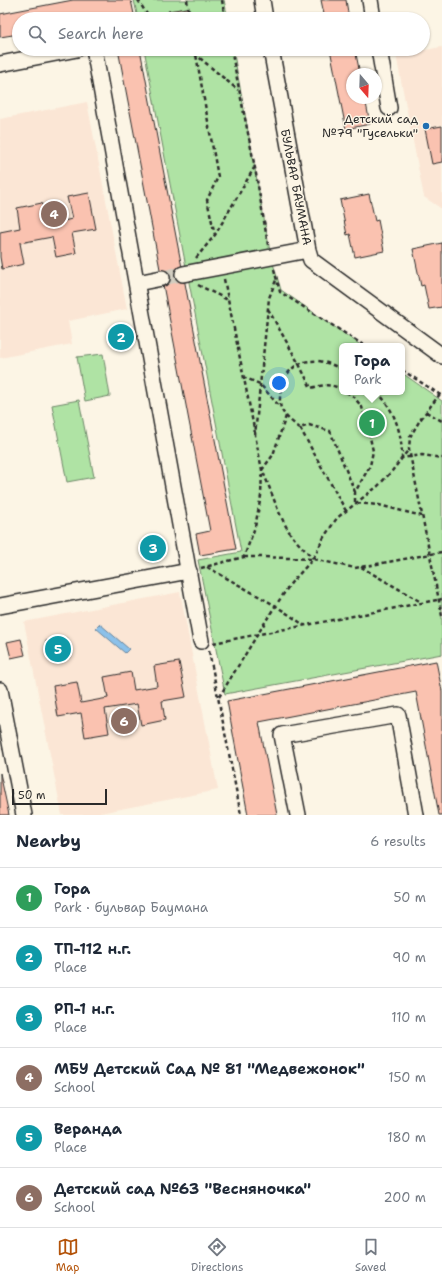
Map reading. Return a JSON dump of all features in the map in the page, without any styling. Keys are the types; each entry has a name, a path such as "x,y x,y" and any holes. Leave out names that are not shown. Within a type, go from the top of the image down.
{"street":[{"path":"262,0 264,12"},
{"path":"370,0 372,12"},
{"path":"0,64 41,56"},
{"path":"95,56 201,641"},
{"name":"БУЛЬВАР БАУМАНА","path":"272,56 308,250 312,260 442,356"},
{"path":"380,56 389,108"},
{"path":"188,268 222,266 308,250"},
{"path":"137,283 162,278"},
{"path":"0,606 189,571"},
{"path":"0,690 24,815"},
{"path":"298,815 282,735 398,715 416,815"}],"path":[{"path":"138,0 146,12"},
{"path":"187,0 189,12"},
{"path":"222,0 224,12"},
{"path":"197,56 218,177 207,200 215,235"},
{"path":"199,56 238,90"},
{"path":"232,56 271,257 280,292 359,343"},
{"path":"188,268 215,235 255,168"},
{"path":"222,266 262,470 261,496 255,527 244,558"},
{"path":"255,435 269,298 276,280"},
{"path":"195,284 228,300"},
{"path":"268,309 311,388 323,384 339,388"},
{"path":"280,407 281,391 284,380 290,370 299,364 312,360 330,363 339,368"},
{"path":"405,372 441,395 420,420 410,437 409,449 440,599 442,616"},
{"path":"243,377 260,384 286,416 300,428 346,511"},
{"path":"351,395 362,407 370,433 372,451 370,466 355,492"},
{"path":"380,395 392,410 397,424 402,445 402,458"},
{"path":"426,412 442,421"},
{"path":"262,470 273,455 286,416"},
{"path":"300,428 309,425 330,431 355,492 355,503"},
{"path":"218,698 291,583 314,559 324,537 337,518 378,486 409,449"},
{"path":"402,458 422,455 442,458"},
{"path":"262,470 287,529 314,559"},
{"path":"355,503 379,505 422,516"},
{"path":"189,571 244,558 262,557 314,559 355,568 442,552"},
{"path":"207,566 276,606 304,626"},
{"path":"361,567 421,603"},
{"path":"241,815 208,644 440,599"}],"shaded area":[{"name":"Детский сад №79 \"Гусельки\"","path":"442,47 442,209 424,197 396,56 430,56 430,49"},
{"path":"87,102 127,309 68,321 72,344 0,358 0,119"},
{"path":"180,592 218,790 90,815 62,815 24,622"}],"green space":[{"path":"134,0 224,0 227,12 137,12"},
{"path":"145,56 234,56 271,257 281,290 358,343 339,343 339,395 405,395 405,375 442,401 442,654 225,694 198,560 241,552"},
{"path":"103,354 110,396 85,401 77,357"},
{"path":"79,400 94,477 67,482 52,405"}],"water":[{"path":"100,624 129,649 125,653 96,628"}],"building":[{"path":"73,0 131,0 134,12 12,12 12,35 0,37 0,14"},
{"path":"321,0 346,0 348,12 324,12"},
{"path":"187,8 188,12 168,12"},
{"path":"119,56 141,56 236,549 200,555 196,534 210,531"},
{"path":"331,56 356,56 359,68 346,68 346,104 366,104 370,124 346,129"},
{"path":"442,126 442,162 432,164 425,129"},
{"path":"89,193 96,229 72,233 76,253 56,257 52,237 20,243 24,264 2,269 0,257 0,232 20,228 17,208 42,203 46,225 72,219 67,197"},
{"path":"369,194 375,221 378,220 384,251 355,257 350,234 347,235 340,200"},
{"path":"442,243 442,307 429,309 424,285 421,286 413,249"},
{"path":"126,327 129,345 116,347 113,330"},
{"path":"156,537 161,557 150,560 146,539"},
{"path":"67,638 71,657 50,661 46,641"},
{"path":"21,639 25,655 11,658 7,642"},
{"path":"436,661 442,691 442,815 439,815 416,692 259,722 277,815 248,815 227,701"},
{"path":"179,662 186,697 162,701 165,720 141,725 137,704 105,709 109,733 85,737 81,713 58,717 53,686 77,682 81,703 108,698 104,677 131,672 134,690 157,686 154,666"},
{"path":"0,773 9,815 0,815"}],"tunnel":[{"path":"162,278 183,274"}],"place":[{"name":"Детский сад №79 \"Гусельки\"","path":"426,126"},
{"name":"МБУ Детский Сад № 81 \"Медвежонок\"","path":"54,214"},
{"name":"ТП-112 н.г.","path":"121,337"},
{"name":"Гора","path":"372,423"},
{"name":"РП-1 н.г.","path":"153,548"},
{"name":"Веранда","path":"58,649"},
{"name":"Детский сад №63 \"Весняночка\"","path":"124,721"}]}
